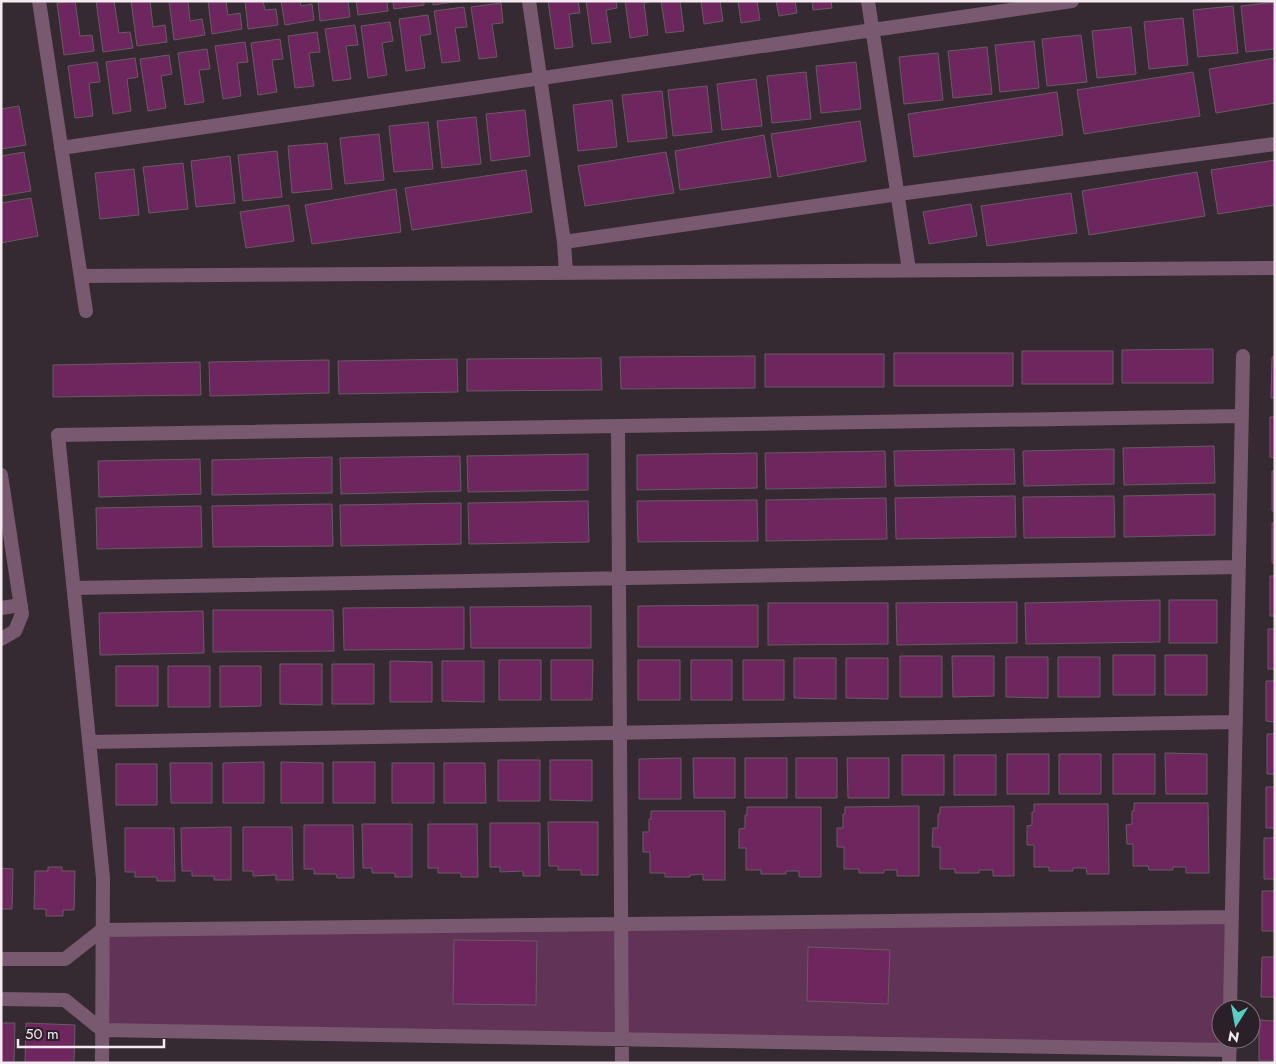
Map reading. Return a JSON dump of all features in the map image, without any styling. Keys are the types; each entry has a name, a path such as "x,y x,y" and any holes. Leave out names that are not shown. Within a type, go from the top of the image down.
{"street":[{"path":"39,1 86,311"},
{"path":"529,1 564,242 566,273"},
{"path":"868,1 909,270"},
{"path":"61,148 1072,1"},
{"path":"564,242 898,194 1275,144"},
{"path":"81,276 1275,268"},
{"path":"1230,999 1243,356"},
{"path":"102,1063 103,878 58,435 1242,416"},
{"path":"618,426 622,1063"},
{"path":"1,476 22,614 15,631 1,639"},
{"path":"74,588 1239,567"},
{"path":"1,608 21,605"},
{"path":"89,742 1236,722"},
{"path":"1,959 65,959 102,930 1232,917"},
{"path":"1,999 66,1000 102,1030 1229,1050"}],"shaded area":[{"path":"1232,917 1230,999 1211,999 1211,1049 1229,1050 102,1030 102,930"}],"building":[{"path":"75,1 80,36 92,35 94,51 64,55 57,3"},
{"path":"96,1 114,1 119,33 130,32 133,48 103,52"},
{"path":"131,1 150,1 153,27 165,25 167,42 137,46"},
{"path":"169,1 188,1 190,21 202,19 205,35 174,40"},
{"path":"208,1 226,1 228,15 240,13 242,29 212,34"},
{"path":"245,1 263,1 265,10 276,9 278,25 248,29"},
{"path":"281,1 300,1 301,6 312,4 314,20 285,25"},
{"path":"318,1 348,1 350,17 320,21"},
{"path":"356,1 387,1 388,11 358,15"},
{"path":"393,1 424,1 424,5 394,9"},
{"path":"433,1 460,1 433,5"},
{"path":"548,1 578,1 580,13 569,14 573,47 555,49"},
{"path":"586,1 616,1 617,8 606,10 611,42 592,44"},
{"path":"625,1 655,1 644,3 648,35 630,38"},
{"path":"661,1 680,1 684,31 666,33"},
{"path":"701,1 720,1 723,21 704,24"},
{"path":"738,1 757,1 760,20 741,23"},
{"path":"776,1 795,1 797,13 779,16"},
{"path":"812,1 831,1 832,8 813,10"},
{"path":"1275,2 1275,49 1246,52 1241,6"},
{"path":"501,3 503,23 492,24 497,57 479,59 471,7"},
{"path":"1233,6 1238,53 1198,57 1193,10"},
{"path":"464,7 467,27 455,28 460,61 442,63 434,11"},
{"path":"428,15 431,34 420,36 425,68 406,71 399,19"},
{"path":"1183,18 1188,65 1149,69 1144,22"},
{"path":"390,22 393,41 382,43 387,75 368,78 361,26"},
{"path":"355,25 358,45 346,46 351,79 333,81 325,29"},
{"path":"1131,27 1136,74 1097,78 1092,31"},
{"path":"317,32 320,52 309,53 314,86 295,88 288,36"},
{"path":"1081,35 1087,82 1047,86 1042,39"},
{"path":"280,39 283,59 272,60 277,92 258,95 251,43"},
{"path":"1034,41 1039,88 1000,92 995,45"},
{"path":"245,42 248,62 237,63 241,96 223,99 215,46"},
{"path":"987,47 992,94 953,98 948,51"},
{"path":"207,49 210,69 199,70 204,102 185,105 178,53"},
{"path":"938,53 943,100 904,104 899,57"},
{"path":"169,55 172,74 161,76 166,108 148,111 140,59"},
{"path":"135,58 138,77 127,79 131,111 113,114 106,62"},
{"path":"1275,58 1275,103 1216,113 1209,69"},
{"path":"97,62 100,82 89,83 93,116 75,118 68,66"},
{"path":"856,62 861,109 821,113 816,66"},
{"path":"806,72 811,119 772,123 767,76"},
{"path":"1193,72 1200,116 1084,134 1077,90"},
{"path":"756,79 762,126 722,130 717,84"},
{"path":"707,86 712,132 673,136 668,90"},
{"path":"662,91 667,138 628,142 622,95"},
{"path":"1057,92 1063,135 914,157 908,114"},
{"path":"612,100 617,147 578,151 573,105"},
{"path":"19,106 26,145 1,149 1,109"},
{"path":"525,110 530,156 491,161 486,114"},
{"path":"476,117 481,164 442,168 437,121"},
{"path":"860,121 866,161 778,177 771,134"},
{"path":"428,122 433,169 394,172 389,126"},
{"path":"379,134 384,180 345,184 340,138"},
{"path":"764,135 771,177 680,190 675,151"},
{"path":"327,143 332,189 292,193 288,146"},
{"path":"277,151 282,197 243,201 238,155"},
{"path":"24,152 31,191 1,196 1,156"},
{"path":"666,152 674,193 585,206 578,166"},
{"path":"230,156 235,203 196,207 191,161"},
{"path":"1275,160 1275,205 1218,214 1211,170"},
{"path":"183,163 188,209 149,213 143,167"},
{"path":"134,169 139,215 100,219 95,173"},
{"path":"526,170 532,212 412,230 405,188"},
{"path":"1197,172 1205,216 1089,235 1082,191"},
{"path":"396,189 401,232 312,244 305,205"},
{"path":"1071,193 1077,233 987,246 981,206"},
{"path":"31,198 38,236 1,243 1,203"},
{"path":"971,204 977,236 929,244 923,212"},
{"path":"289,205 294,241 246,248 240,212"},
{"path":"1213,349 1213,383 1122,383 1122,350"},
{"path":"1022,351 1113,351 1113,384 1022,384"},
{"path":"894,353 1013,353 1013,386 894,386"},
{"path":"765,354 884,354 884,387 765,387"},
{"path":"755,356 755,388 621,389 620,357"},
{"path":"1272,357 1275,357 1275,398 1271,398"},
{"path":"601,358 602,390 467,391 467,359"},
{"path":"457,359 458,392 339,394 338,361"},
{"path":"329,360 329,393 210,396 209,362"},
{"path":"200,362 201,395 53,397 53,365"},
{"path":"1270,417 1275,417 1275,458 1270,457"},
{"path":"1214,446 1215,483 1124,485 1123,448"},
{"path":"1014,449 1015,484 895,486 894,451"},
{"path":"1114,449 1114,484 1024,486 1023,451"},
{"path":"885,451 886,487 766,489 765,453"},
{"path":"757,453 757,488 637,490 637,455"},
{"path":"588,454 588,490 468,492 467,456"},
{"path":"460,456 461,491 341,494 340,458"},
{"path":"332,457 332,493 212,495 212,460"},
{"path":"200,459 201,494 99,497 98,461"},
{"path":"1272,471 1275,471 1275,511 1272,511"},
{"path":"1215,494 1215,535 1124,537 1124,496"},
{"path":"1015,496 1016,537 896,539 895,498"},
{"path":"1114,496 1115,537 1024,538 1023,497"},
{"path":"886,498 887,539 766,541 766,500"},
{"path":"757,500 758,541 638,542 637,501"},
{"path":"588,501 589,542 469,544 468,503"},
{"path":"461,503 461,544 341,546 340,505"},
{"path":"332,504 333,546 213,547 212,506"},
{"path":"201,506 202,547 97,549 96,508"},
{"path":"1272,523 1275,523 1275,563 1272,563"},
{"path":"1270,576 1275,576 1275,616 1270,616"},
{"path":"1160,600 1160,642 1026,644 1025,603"},
{"path":"1169,600 1217,600 1217,643 1169,643"},
{"path":"1017,602 1017,643 897,645 896,603"},
{"path":"768,603 888,603 888,644 768,645"},
{"path":"758,605 758,647 638,647 638,606"},
{"path":"591,606 591,648 471,648 470,607"},
{"path":"464,607 464,649 344,650 343,608"},
{"path":"213,610 333,610 334,651 213,652"},
{"path":"203,611 204,653 100,655 99,613"},
{"path":"1268,629 1275,629 1275,669 1268,669"},
{"path":"1113,655 1155,655 1155,695 1113,695"},
{"path":"1165,655 1207,655 1207,695 1165,695"},
{"path":"900,656 942,656 942,697 900,697"},
{"path":"952,656 994,656 994,696 953,697"},
{"path":"1006,657 1048,657 1048,698 1006,697"},
{"path":"1058,657 1100,657 1100,697 1058,697"},
{"path":"794,658 836,658 836,699 794,698"},
{"path":"846,658 888,658 888,699 846,698"},
{"path":"499,660 541,660 541,700 499,700"},
{"path":"551,660 593,660 592,700 551,700"},
{"path":"638,660 680,660 680,700 638,700"},
{"path":"691,660 732,660 732,700 691,700"},
{"path":"743,660 784,660 784,700 743,700"},
{"path":"390,661 432,662 432,702 390,702"},
{"path":"442,661 484,661 484,702 442,701"},
{"path":"280,664 322,664 322,705 280,704"},
{"path":"332,664 374,664 374,704 332,704"},
{"path":"116,666 158,666 158,706 116,706"},
{"path":"168,666 210,666 210,707 168,707"},
{"path":"220,666 261,666 261,706 220,707"},
{"path":"1266,681 1275,681 1275,722 1266,721"},
{"path":"1267,734 1275,734 1275,774 1267,774"},
{"path":"1165,753 1207,754 1207,794 1166,794"},
{"path":"1007,754 1049,754 1049,794 1007,794"},
{"path":"1059,754 1101,754 1101,794 1059,794"},
{"path":"1113,754 1155,754 1155,794 1113,794"},
{"path":"902,755 944,755 944,795 902,795"},
{"path":"954,755 996,755 996,795 954,795"},
{"path":"681,758 681,799 639,799 639,759"},
{"path":"693,758 735,758 735,798 694,798"},
{"path":"745,758 787,758 787,798 745,798"},
{"path":"796,758 837,758 837,798 796,798"},
{"path":"847,758 889,758 889,798 848,798"},
{"path":"498,760 540,760 540,801 498,801"},
{"path":"550,760 592,760 592,801 550,800"},
{"path":"264,762 264,803 223,803 223,763"},
{"path":"281,762 323,763 323,803 281,803"},
{"path":"333,762 375,762 375,803 333,803"},
{"path":"170,763 212,763 212,803 171,803"},
{"path":"392,763 434,763 434,803 392,803"},
{"path":"444,763 485,763 486,803 444,803"},
{"path":"116,764 157,764 157,805 116,805"},
{"path":"1266,787 1275,787 1275,828 1266,828"},
{"path":"1134,803 1208,803 1209,873 1186,873 1186,867 1173,867 1173,870 1149,870 1148,866 1133,866 1133,844 1127,844 1126,825 1132,824"},
{"path":"1034,804 1108,804 1109,874 1087,874 1086,868 1073,868 1073,871 1049,871 1049,867 1034,867 1034,845 1027,845 1027,826 1032,825"},
{"path":"919,806 919,876 897,876 897,870 884,870 884,873 859,873 859,869 844,869 844,847 837,847 837,828 843,828 845,807"},
{"path":"1014,806 1014,876 993,876 993,870 979,870 979,873 955,873 955,869 940,869 940,847 932,847 933,828 938,828 940,807"},
{"path":"747,807 821,807 821,877 799,877 799,871 786,871 786,874 761,874 761,870 746,870 746,848 739,848 739,829 745,828"},
{"path":"651,811 725,811 725,880 703,880 703,874 690,875 690,877 665,877 665,873 650,873 650,852 643,852 643,832 649,832"},
{"path":"548,822 598,822 598,875 581,875 581,870 558,870 558,866 549,866"},
{"path":"490,823 540,823 540,876 523,876 523,871 500,872 500,867 490,867"},
{"path":"362,824 412,824 412,877 395,877 395,873 372,873 372,868 363,868"},
{"path":"428,824 477,824 478,877 461,877 461,873 438,873 438,868 428,868"},
{"path":"304,825 353,825 354,878 337,878 336,874 314,874 314,869 304,869"},
{"path":"231,827 231,880 214,880 214,876 192,876 192,871 182,871 181,828"},
{"path":"243,827 292,827 293,880 276,880 276,875 253,876 253,871 243,871"},
{"path":"125,828 174,828 175,881 157,881 157,877 135,877 135,872 125,872"},
{"path":"1264,838 1275,838 1275,879 1264,879"},
{"path":"48,867 62,867 62,871 75,871 74,910 63,910 63,916 46,916 46,909 34,909 35,871 48,871"},
{"path":"1,868 13,869 12,909 1,909"},
{"path":"1262,891 1275,891 1275,931 1262,931"},
{"path":"454,940 537,941 536,1005 453,1004"},
{"path":"808,947 890,950 888,1004 807,1001"},
{"path":"1262,957 1275,957 1275,997 1261,997"},
{"path":"1261,1020 1275,1021 1275,1061 1259,1061"},
{"path":"1,1023 15,1023 14,1063 1,1063"},
{"path":"26,1023 75,1025 74,1063 25,1063"}]}
